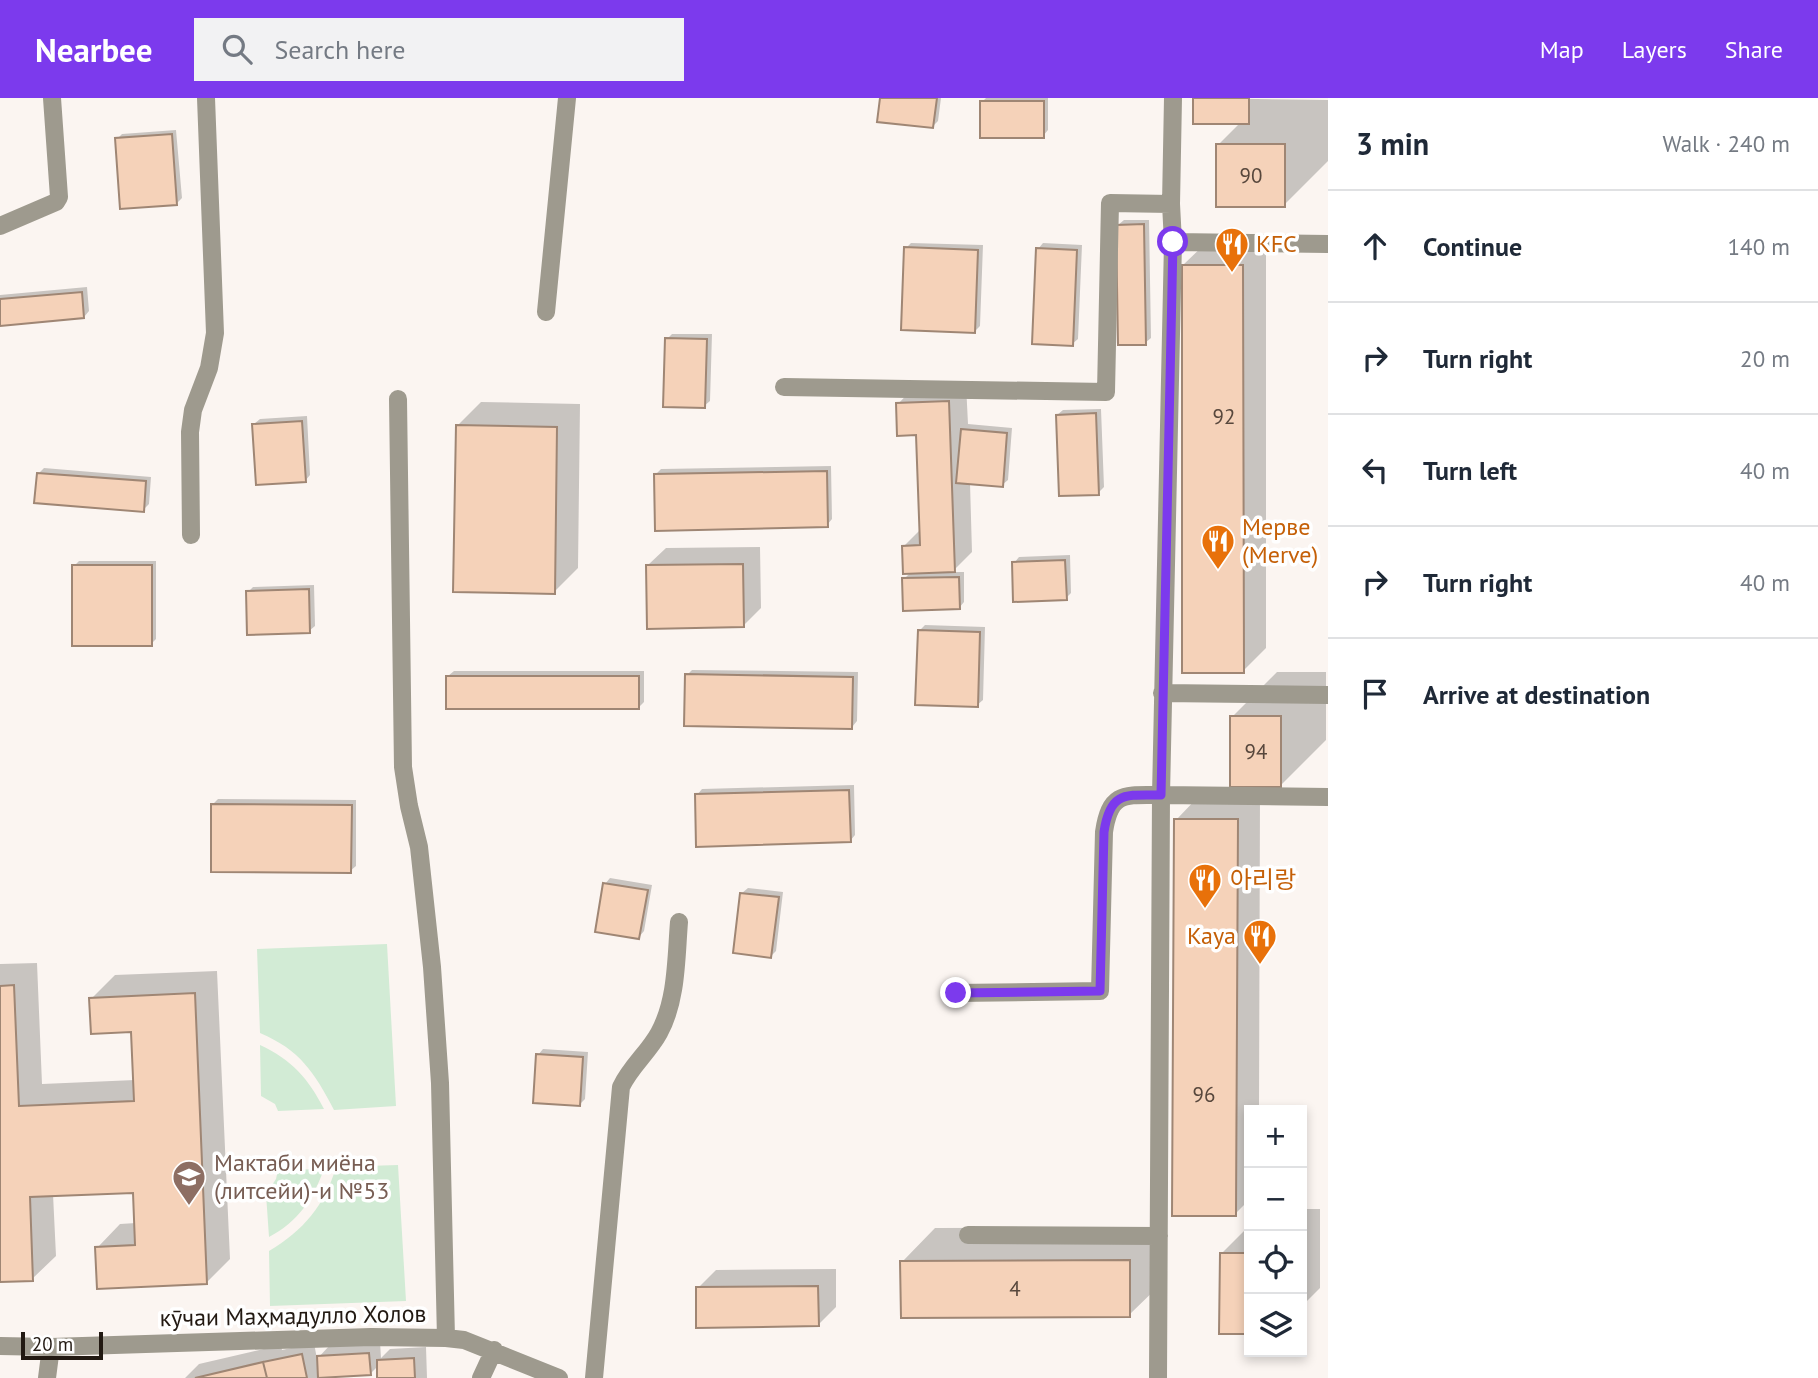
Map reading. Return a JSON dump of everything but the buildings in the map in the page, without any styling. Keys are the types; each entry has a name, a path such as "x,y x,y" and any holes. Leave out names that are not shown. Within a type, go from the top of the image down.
{"street":[{"path":"0,226 56,202 60,197 52,98"},
{"path":"191,535 190,432 193,411 209,368 215,333 206,98"},
{"path":"546,312 567,98"},
{"path":"1158,1378 1161,795 1173,242 1173,98"},
{"path":"784,387 1106,392 1110,203 1171,204"},
{"path":"1173,242 1328,244"},
{"path":"398,399 404,767 409,806 419,848 432,967 440,1083 446,1338"},
{"path":"1163,693 1328,695"},
{"path":"956,993 1100,991 1106,815 1115,802 1126,795 1328,797"},
{"path":"594,1378 621,1087 629,1070 652,1045 666,1017 675,971 679,922"},
{"path":"968,1235 1158,1236"},
{"name":"кӯчаи Маҳмадулло Холов","path":"0,1346 51,1347 371,1337 446,1338 464,1340 494,1350 559,1378"},
{"path":"47,1378 51,1347"},
{"path":"481,1378 494,1350"}],"green space":[{"path":"387,944 396,1106 334,1110 320,1084 296,1055 260,1033 257,949"},
{"path":"260,1045 298,1071 324,1109 278,1111 275,1104 261,1096"},
{"path":"398,1165 406,1301 270,1306 269,1251 292,1235 311,1216 326,1193 336,1167"},
{"path":"324,1169 303,1209 269,1237 266,1194 276,1179 278,1170"}],"place":[{"name":"KFC","path":"1232,274"},
{"name":"Mерве (Merve)","path":"1218,571"},
{"name":"아리랑","path":"1205,910"},
{"name":"Kaya","path":"1260,966"},
{"name":"Мактаби миёна (литсейи)-и №53","path":"189,1207"}],"route":[{"path":"956,993 1100,991 1106,815 1115,802 1126,795 1161,795 1173,242"}]}
